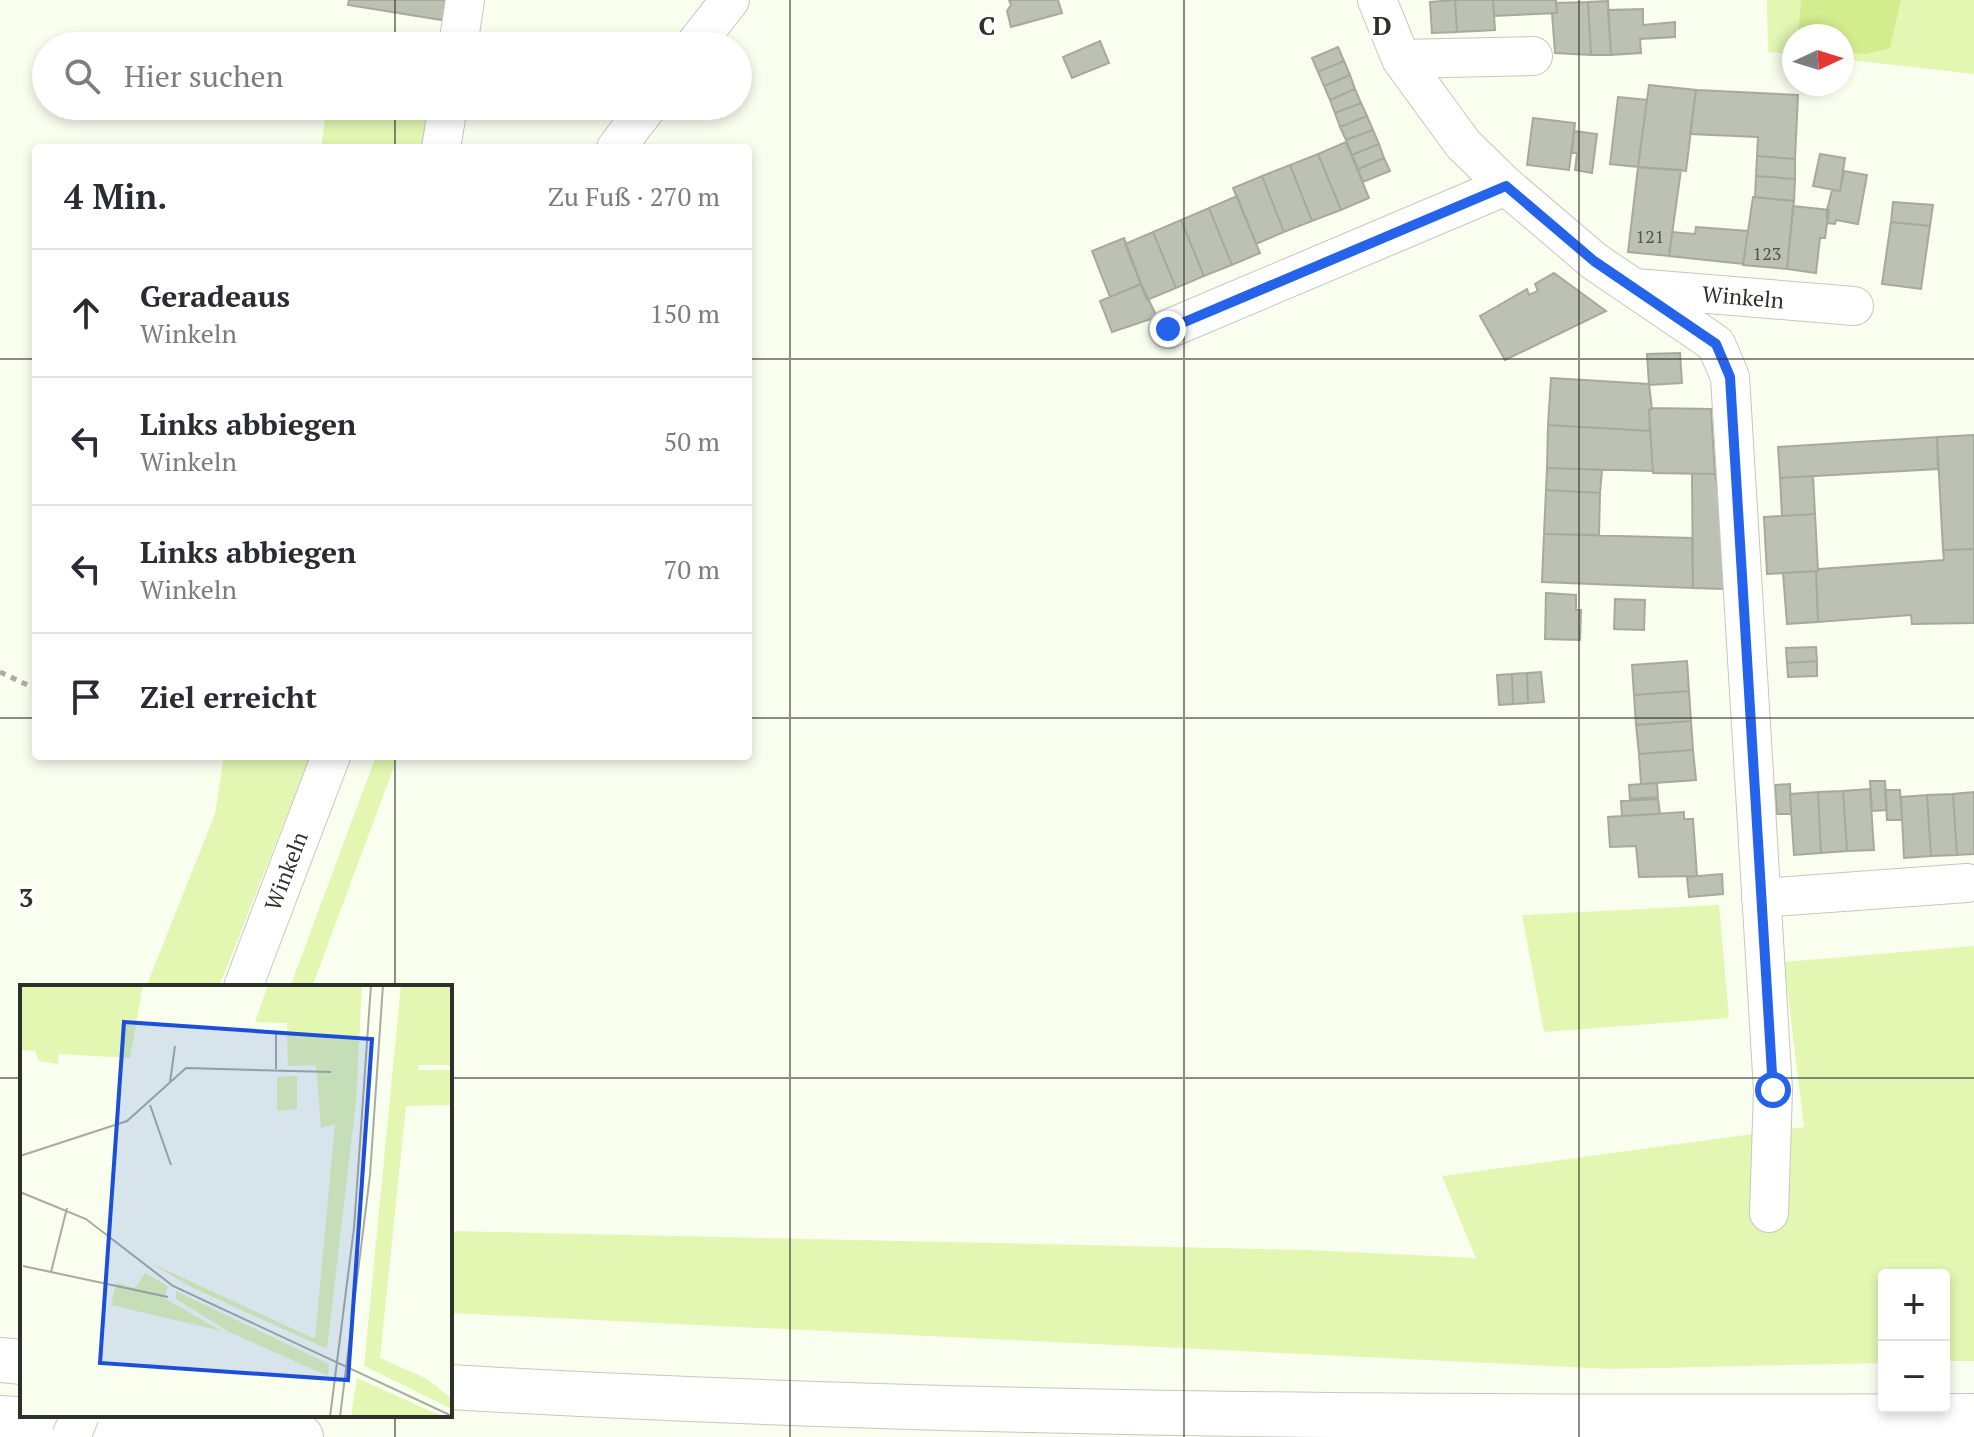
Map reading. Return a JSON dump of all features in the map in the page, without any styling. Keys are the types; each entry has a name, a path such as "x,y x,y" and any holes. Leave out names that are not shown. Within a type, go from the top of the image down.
{"highway":[{"path":"0,1360 20,1362"},
{"path":"452,1387 894,1406 1565,1417 1974,1416"},
{"path":"0,1418 301,1437"}],"street":[{"path":"460,32 465,0"},
{"path":"705,32 730,0"},
{"name":"Winkeln","path":"1377,0 1401,59 1463,144 1506,186 1594,261 1716,344 1730,377 1773,1090 1769,1213"},
{"path":"1401,59 1533,56"},
{"path":"442,144 446,120"},
{"path":"619,144 637,120"},
{"path":"1168,329 1506,186"},
{"name":"Winkeln","path":"1632,288 1854,306"},
{"name":"Winkeln","path":"244,985 329,760"},
{"path":"1761,898 1967,883"},
{"path":"71,1437 79,1417"}],"path":[{"path":"0,672 32,687"}],"shaded area":[{"path":"1767,0 1974,0 1974,74 1854,60 1854,24 1782,24 1782,53 1768,52"},
{"path":"1801,0 1901,0 1890,48 1865,54 1854,53 1854,24 1799,24"},
{"path":"325,120 456,120 452,144 322,144"},
{"path":"223,760 308,760 220,985 147,985 215,814"},
{"path":"375,760 397,760 313,985 291,985"},
{"path":"1719,905 1729,1018 1544,1032 1522,915"},
{"path":"1974,946 1974,1361 1950,1361 1950,1269 1878,1269 1878,1363 1612,1369 452,1313 452,1231 1308,1250 1476,1258 1442,1176 1804,1127 1784,962"}],"building":[{"path":"349,0 452,0 448,21 348,5"},
{"path":"1009,0 1058,0 1062,13 1011,27 1007,11 1011,5"},
{"path":"1455,0 1457,32 1432,33 1430,2"},
{"path":"1455,0 1493,0 1495,30 1457,32"},
{"path":"1493,0 1556,0 1557,13 1494,16"},
{"path":"1608,1 1611,55 1591,55 1588,2"},
{"path":"1588,2 1591,55 1555,53 1552,13 1557,13 1556,3"},
{"path":"1643,9 1643,25 1675,22 1675,37 1640,39 1641,53 1611,55 1608,10"},
{"path":"1100,41 1109,63 1072,78 1063,57"},
{"path":"1338,47 1344,61 1318,72 1312,58"},
{"path":"1344,61 1350,75 1324,86 1318,72"},
{"path":"1350,75 1355,89 1330,100 1324,86"},
{"path":"1649,85 1696,90 1686,171 1638,167"},
{"path":"1355,89 1361,103 1335,113 1330,100"},
{"path":"1696,90 1798,96 1795,159 1757,156 1758,137 1690,134"},
{"path":"1618,97 1647,100 1638,167 1610,164"},
{"path":"1361,103 1367,116 1340,127 1335,113"},
{"path":"1367,116 1373,130 1346,140 1340,127"},
{"path":"1533,118 1575,123 1569,170 1527,165"},
{"path":"1373,130 1379,144 1352,155 1346,140"},
{"path":"1574,131 1597,134 1592,173 1575,170 1577,153 1572,153"},
{"path":"1346,142 1369,198 1341,210 1318,154"},
{"path":"1379,144 1384,158 1358,169 1352,155"},
{"path":"1318,154 1341,210 1312,221 1290,165"},
{"path":"1820,154 1845,158 1840,191 1813,186"},
{"path":"1757,156 1795,159 1795,179 1756,176"},
{"path":"1384,158 1390,171 1363,182 1358,169"},
{"path":"1290,165 1312,221 1284,232 1262,176"},
{"path":"1638,167 1681,170 1669,256 1628,252"},
{"path":"1844,171 1867,175 1858,224 1836,220 1835,224 1827,223 1832,190 1840,191"},
{"path":"1262,176 1284,232 1256,244 1233,188"},
{"path":"1756,176 1795,179 1794,201 1755,197"},
{"path":"1237,196 1260,253 1232,265 1209,208"},
{"path":"1753,197 1794,201 1787,269 1743,265"},
{"path":"1893,202 1933,205 1930,226 1891,222"},
{"path":"1793,206 1829,210 1825,238 1820,238 1816,273 1787,269"},
{"path":"1209,208 1232,265 1204,276 1181,220"},
{"path":"1181,220 1204,276 1176,288 1153,232"},
{"path":"1891,222 1930,226 1921,289 1882,284"},
{"path":"1696,227 1748,231 1743,264 1669,256 1672,232 1695,234"},
{"path":"1153,232 1176,288 1147,300 1125,244"},
{"path":"1124,238 1141,284 1110,297 1092,251"},
{"path":"1554,273 1606,311 1505,360 1480,316 1527,289 1529,295 1538,291 1535,284"},
{"path":"1141,284 1157,317 1112,332 1100,301"},
{"path":"1680,353 1682,383 1649,385 1647,354"},
{"path":"1551,378 1649,384 1652,409 1649,410 1650,431 1548,425"},
{"path":"1711,409 1715,474 1653,473 1649,410"},
{"path":"1548,425 1650,431 1653,471 1547,468"},
{"path":"1974,435 1974,549 1943,550 1937,437"},
{"path":"1937,437 1938,469 1780,478 1778,447"},
{"path":"1547,468 1602,470 1600,493 1546,490"},
{"path":"1692,474 1715,474 1720,501 1724,589 1693,588"},
{"path":"1813,476 1815,514 1782,516 1780,478"},
{"path":"1546,490 1600,493 1599,535 1544,534"},
{"path":"1815,514 1818,571 1767,574 1764,517"},
{"path":"1544,534 1692,538 1693,588 1542,582"},
{"path":"1974,549 1974,623 1912,624 1911,615 1818,622 1816,571 1819,569 1944,560 1943,550"},
{"path":"1816,571 1818,622 1787,624 1783,573"},
{"path":"1546,593 1576,595 1576,610 1581,610 1580,640 1545,639"},
{"path":"1615,599 1645,600 1644,630 1614,629"},
{"path":"1816,647 1817,661 1787,663 1786,648"},
{"path":"1687,661 1689,691 1634,695 1632,665"},
{"path":"1817,661 1817,676 1788,677 1787,663"},
{"path":"1541,672 1544,702 1528,703 1527,673"},
{"path":"1527,673 1528,703 1513,704 1512,674"},
{"path":"1512,674 1513,704 1499,705 1497,675"},
{"path":"1689,691 1691,721 1636,725 1634,695"},
{"path":"1691,721 1693,750 1639,754 1636,725"},
{"path":"1693,750 1696,780 1641,784 1639,754"},
{"path":"1870,781 1885,781 1887,810 1872,811"},
{"path":"1657,783 1658,797 1630,799 1629,785"},
{"path":"1790,784 1791,814 1777,814 1775,785"},
{"path":"1870,789 1874,850 1847,851 1843,791"},
{"path":"1885,790 1900,790 1902,820 1887,820"},
{"path":"1843,791 1847,851 1821,853 1818,792"},
{"path":"1818,792 1821,853 1794,855 1790,794"},
{"path":"1974,792 1974,854 1957,855 1953,794"},
{"path":"1953,794 1957,855 1931,856 1927,795"},
{"path":"1927,795 1931,856 1904,858 1901,797"},
{"path":"1658,799 1660,814 1622,816 1621,801"},
{"path":"1684,812 1684,819 1693,819 1697,876 1639,877 1636,846 1610,847 1608,817"},
{"path":"1722,874 1723,894 1689,897 1687,877"}],"route":[{"path":"1168,329 1506,186 1594,261 1716,344 1730,377 1773,1090"}]}
